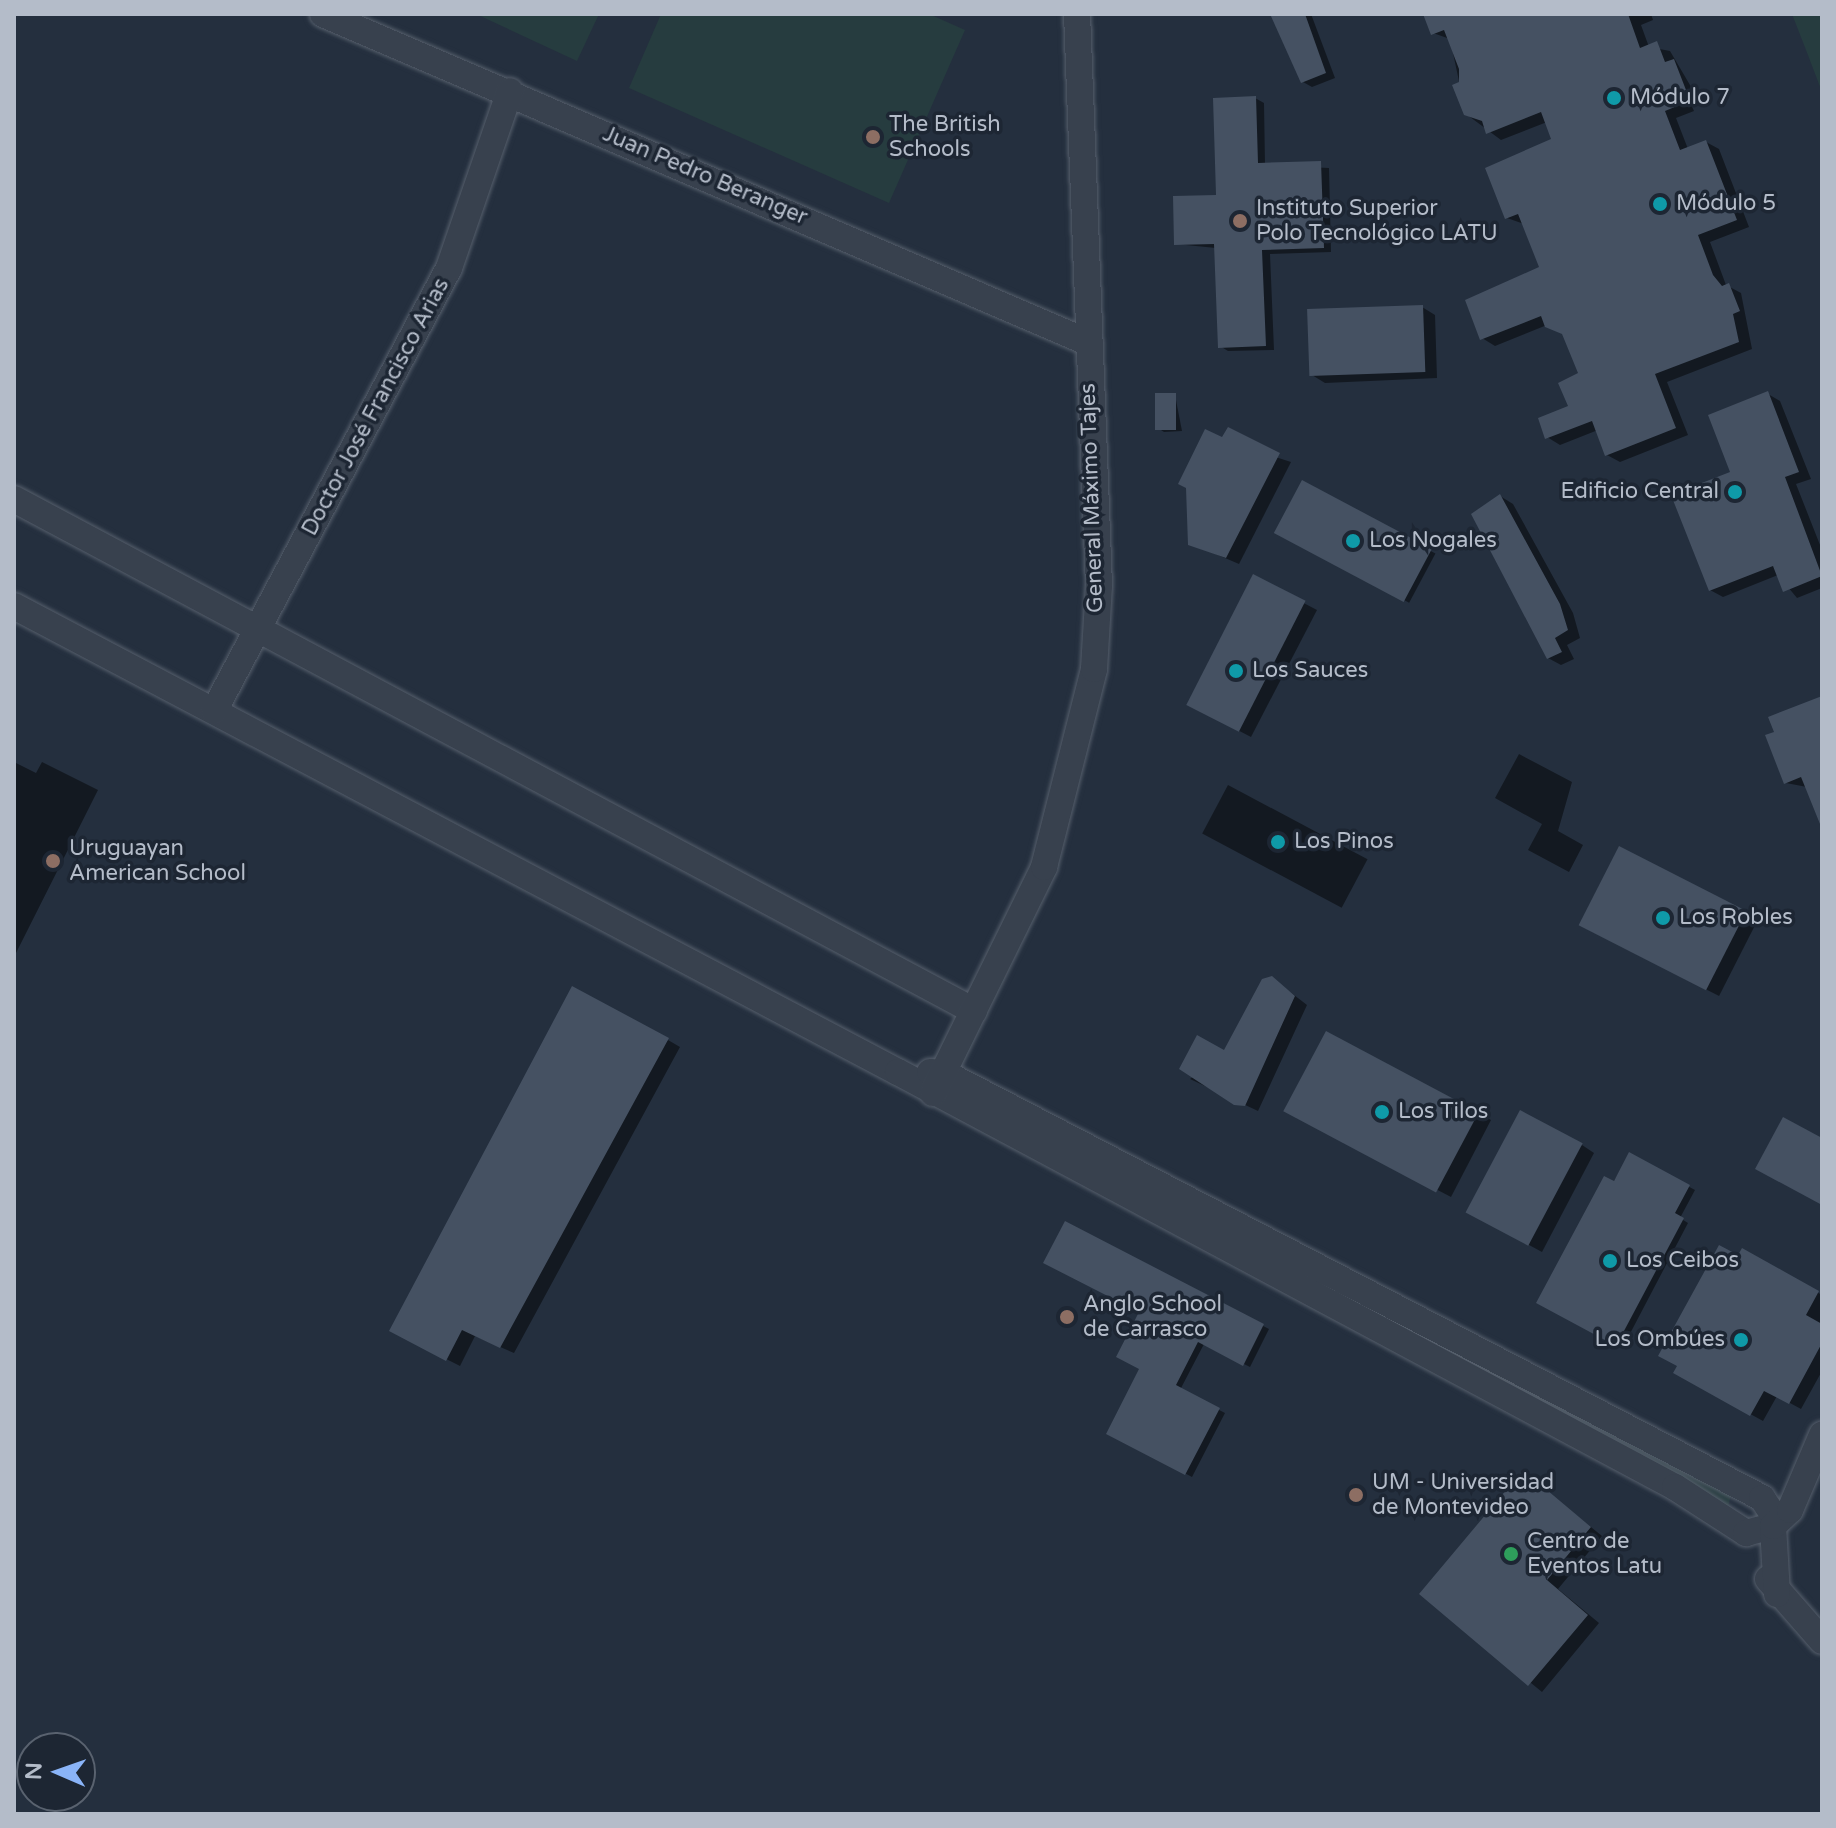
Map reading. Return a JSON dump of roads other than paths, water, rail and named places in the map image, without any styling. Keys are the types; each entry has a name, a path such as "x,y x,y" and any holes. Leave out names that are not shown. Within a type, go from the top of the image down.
{"street":[{"name":"Juan Pedro Beranger","path":"323,14 510,91 1085,341"},
{"name":"General Máximo Tajes","path":"938,1083 1044,867 1087,711 1099,586 1085,341 1077,14"},
{"name":"Doctor José Francisco Arias","path":"214,711 449,268 510,91"},
{"path":"14,499 974,1011"},
{"path":"14,606 898,1072 938,1083 1770,1514"},
{"path":"938,1083 1743,1528"},
{"path":"1777,1594 1770,1514 1804,1470 1822,1435"},
{"path":"1770,1514 1741,1507 1743,1528 1777,1594 1822,1641"}],"place":[{"name":"Módulo 7","path":"1614,98"},
{"name":"The British Schools","path":"873,137"},
{"name":"Módulo 5","path":"1660,204"},
{"name":"Instituto Superior Polo Tecnológico LATU","path":"1240,221"},
{"name":"Edificio Central","path":"1735,492"},
{"name":"Los Nogales","path":"1353,541"},
{"name":"Los Sauces","path":"1236,671"},
{"name":"Los Pinos","path":"1278,842"},
{"name":"Uruguayan American School","path":"53,861"},
{"name":"Los Robles","path":"1663,918"},
{"name":"Los Tilos","path":"1382,1112"},
{"name":"Los Ceibos","path":"1610,1261"},
{"name":"Anglo School de Carrasco","path":"1067,1317"},
{"name":"Los Ombúes","path":"1741,1340"},
{"name":"UM - Universidad de Montevideo","path":"1356,1495"},
{"name":"Centro de Eventos Latu","path":"1511,1554"}]}
